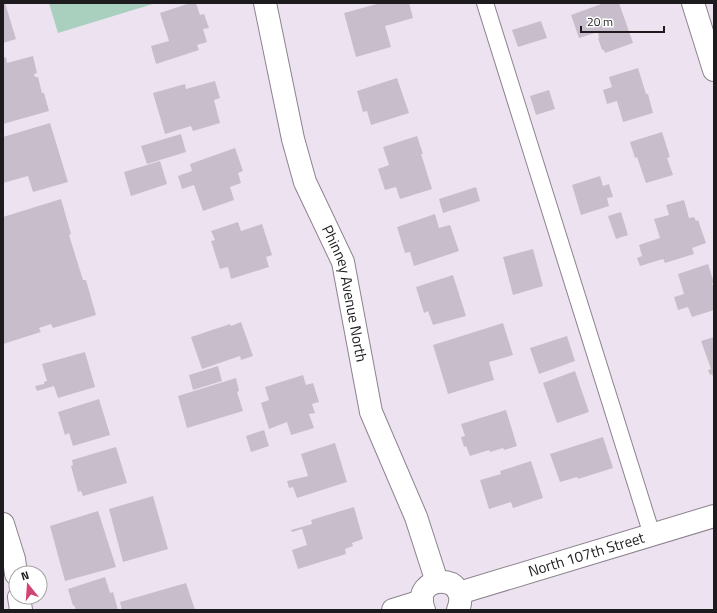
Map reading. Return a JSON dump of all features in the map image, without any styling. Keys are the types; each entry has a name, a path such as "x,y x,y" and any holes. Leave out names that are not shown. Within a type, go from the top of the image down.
{"street":[{"name":"Phinney Avenue North","path":"265,3 293,139 304,182 343,262 371,412 416,517 437,582"},
{"path":"693,3 714,70"},
{"name":"North 107th Street","path":"458,601 652,535 714,516"},
{"path":"3,524 15,565"},
{"path":"393,610 423,606 423,593 426,588 431,584 444,581 455,587 458,601"},
{"path":"3,602 8,610"}],"lane":[{"path":"485,3 652,535"}],"green space":[{"path":"49,3 156,3 58,33"}],"building":[{"path":"3,3 5,3 16,39 3,43"},
{"path":"190,3 196,3 200,15 204,14 209,28 203,29 207,42 197,45 199,50 156,64 151,46 169,41 160,13"},
{"path":"377,3 409,3 413,18 385,26 391,47 356,57 344,13"},
{"path":"604,3 619,3 633,43 605,53 604,50 602,50 598,38 598,32 579,38 571,15"},
{"path":"541,21 547,38 518,47 512,30"},
{"path":"33,56 37,73 34,74 35,77 38,77 49,111 3,124 3,58 6,57 7,63"},
{"path":"638,68 646,94 648,94 653,113 623,122 617,101 607,104 603,90 612,87 609,77"},
{"path":"397,78 409,113 371,125 367,111 363,112 357,91"},
{"path":"215,81 220,98 214,100 220,123 193,131 191,126 165,134 153,93 185,84 186,89"},
{"path":"549,90 555,109 536,115 530,96"},
{"path":"50,123 68,182 33,192 28,176 3,183 3,137"},
{"path":"662,132 670,157 667,158 673,175 646,183 630,142"},
{"path":"181,134 186,152 147,164 141,146"},
{"path":"417,136 432,189 400,199 396,187 385,190 378,169 389,165 383,147"},
{"path":"235,148 243,171 238,173 241,183 230,187 234,200 203,211 194,185 182,189 178,176 192,171 190,164"},
{"path":"160,161 167,184 131,196 124,172"},
{"path":"600,176 603,186 609,184 613,197 607,198 609,206 581,215 572,185"},
{"path":"476,187 480,201 443,213 439,199"},
{"path":"61,199 71,234 69,235 83,280 86,280 96,315 53,328 51,324 39,328 41,332 3,344 3,217"},
{"path":"684,200 689,218 694,217 696,221 698,220 706,243 692,248 694,254 665,263 663,259 640,266 637,258 642,256 639,245 660,238 654,219 669,215 666,205"},
{"path":"621,212 628,235 616,239 608,216"},
{"path":"435,214 439,228 450,225 459,251 414,266 410,252 405,253 397,227"},
{"path":"238,222 241,231 262,224 272,255 266,257 269,267 231,279 228,267 220,269 211,241 215,240 211,231"},
{"path":"533,249 543,286 513,295 503,257"},
{"path":"708,264 714,283 712,283 714,289 714,310 692,317 688,307 678,310 674,297 684,294 678,274"},
{"path":"453,275 466,316 433,325 428,311 424,313 416,287"},
{"path":"241,322 253,356 241,360 240,356 202,369 191,337 230,324 231,326"},
{"path":"503,323 513,355 489,362 494,380 448,394 433,345"},
{"path":"567,336 575,361 539,374 530,348"},
{"path":"714,337 714,380 712,374 710,375 708,370 711,369 701,341"},
{"path":"85,352 95,387 58,398 54,386 37,391 35,386 44,384 44,382 47,381 42,364"},
{"path":"218,366 222,381 193,390 189,375"},
{"path":"575,371 589,412 557,423 543,383"},
{"path":"303,375 306,385 313,383 319,402 312,404 315,413 309,414 314,428 291,435 287,422 269,429 261,403 269,400 265,387"},
{"path":"236,378 239,391 237,392 243,411 187,428 178,396"},
{"path":"99,399 110,435 73,446 69,433 65,435 58,412"},
{"path":"506,410 517,446 490,452 489,450 470,456 466,446 464,447 461,437 465,436 461,424"},
{"path":"264,430 269,446 251,452 246,436"},
{"path":"603,437 613,468 578,479 577,477 560,482 550,454"},
{"path":"335,443 347,482 297,498 293,487 289,488 287,481 308,476 301,454"},
{"path":"116,447 127,483 83,496 81,491 78,492 71,466 73,465 72,460"},
{"path":"531,461 543,498 513,508 511,502 489,509 480,480 501,474 500,471"},
{"path":"153,496 168,549 123,562 109,509"},
{"path":"354,507 363,539 352,543 353,546 345,549 346,554 298,569 292,550 307,545 302,529 292,532 291,530 312,524 311,520"},
{"path":"98,511 116,567 65,581 50,526"},
{"path":"105,577 110,593 113,592 118,610 76,610 74,605 73,606 68,589"},
{"path":"186,583 195,610 122,610 120,602"}]}
